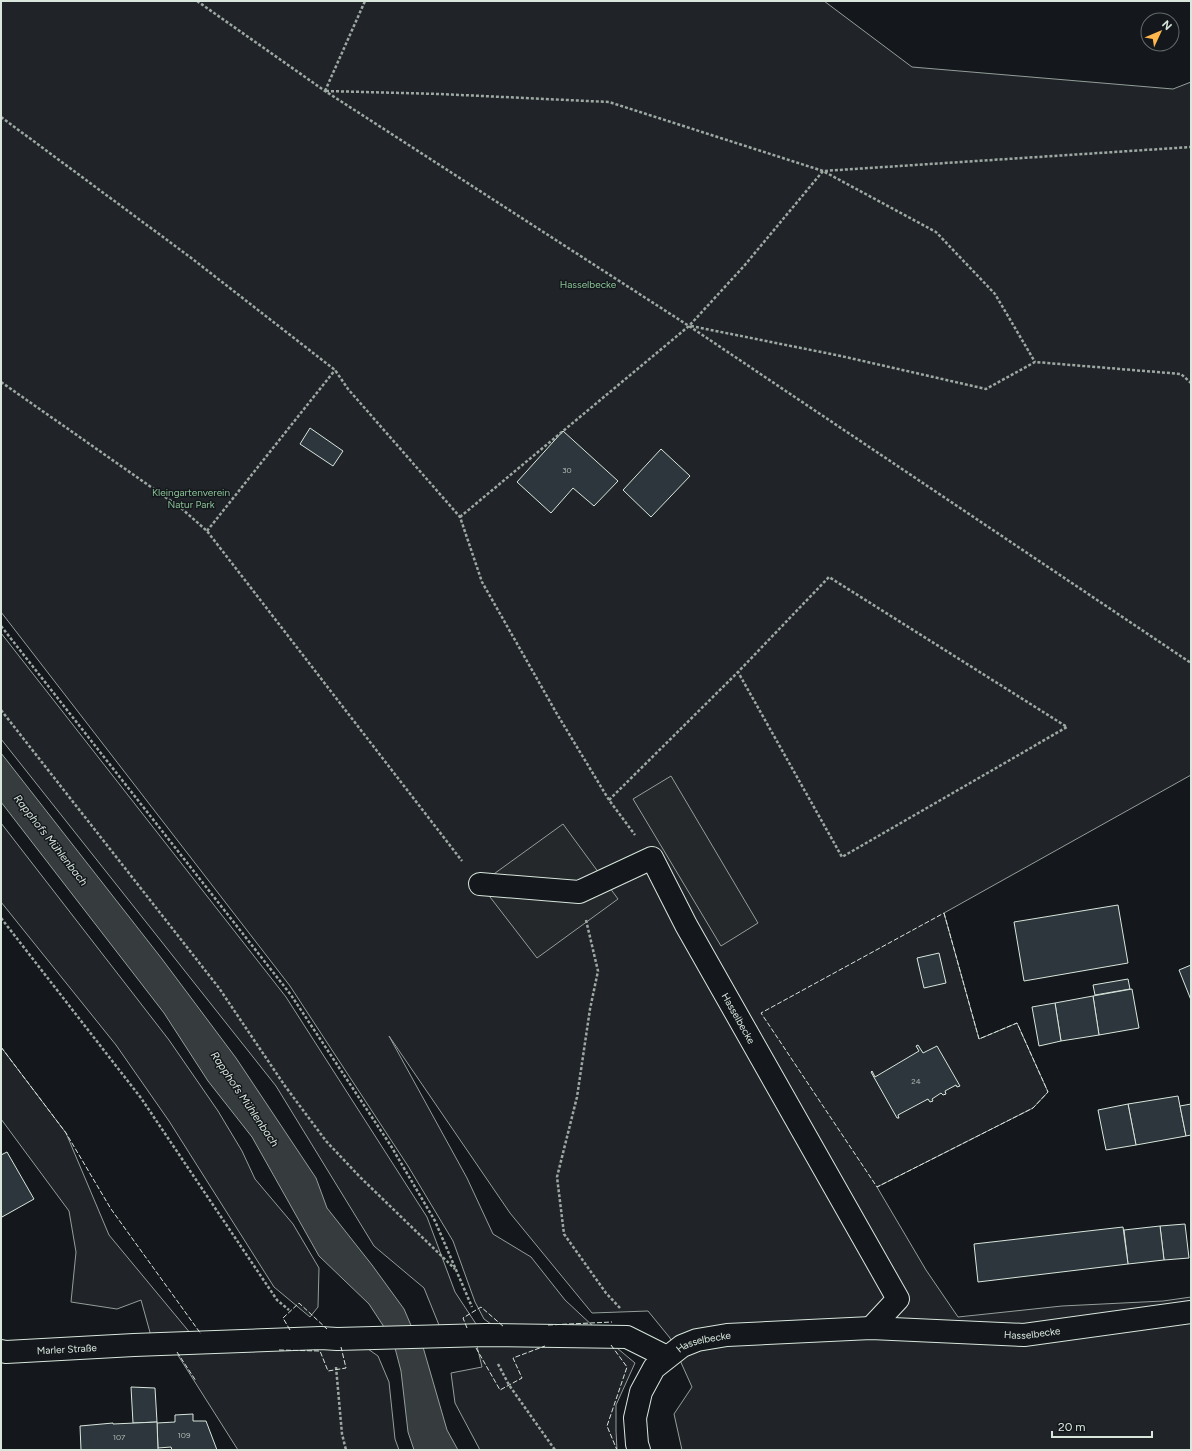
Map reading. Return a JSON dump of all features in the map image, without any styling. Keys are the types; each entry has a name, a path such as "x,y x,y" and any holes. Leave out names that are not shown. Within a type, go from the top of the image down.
{"street":[{"path":"480,884 579,892 652,858"},
{"name":"Hasselbecke","path":"652,858 686,926 898,1299 871,1328"},
{"name":"Hasselbecke","path":"639,1450 637,1444 635,1418 641,1392 654,1368 682,1346 697,1340 727,1335 871,1328 1024,1335 1191,1312"},
{"name":"Marler Straße","path":"1,1351 329,1339 476,1336 626,1337 667,1357"}],"path":[{"path":"197,1 326,92 689,326 1191,663"},
{"path":"326,92 365,1"},
{"path":"326,92 440,94 609,102 823,171 936,232 995,294 1035,362"},
{"path":"1,117 190,257 335,370 348,389 460,517 482,582 553,707 609,800 652,858"},
{"path":"460,517 689,326 744,266 823,171 1191,147"},
{"path":"689,326 841,356 986,389 1035,362 1180,374 1191,383"},
{"path":"207,531 335,370"},
{"path":"1,382 181,508 207,531 480,884"},
{"path":"609,800 738,672 829,578 1067,727 842,857 738,672"},
{"path":"1,626 291,995 391,1146 435,1221 474,1312 476,1336 490,1349 509,1385 555,1450"},
{"path":"1,710 219,988 285,1086 326,1141 360,1177 457,1270"},
{"path":"579,892 598,971 590,1009 578,1097 557,1177 564,1234 606,1293 621,1309"},
{"path":"1,918 141,1098 277,1300 329,1339 337,1369 342,1434 346,1450"}],"green space":[{"name":"Hasselbecke","path":"1,1 824,1 912,67 1173,89 1191,82 1191,775 944,913 979,1039 1017,1023 1048,1092 1033,1108 877,1187 926,1270 958,1317 1062,1306 1163,1301 1191,1297 1191,1450 682,1450 674,1414 692,1387 670,1338 648,1311 592,1313 510,1213 389,1036 467,1178 493,1234 531,1257 565,1300 595,1328 498,1329 484,1319 475,1302 453,1241 408,1166 290,986 1,612"},
{"path":"1,633 286,997 427,1217 455,1292 480,1330 441,1330 424,1288 374,1246 276,1086 1,739"},
{"path":"1,823 169,1040 218,1111 242,1151 255,1179 293,1224 319,1268 318,1307 310,1317 274,1287 169,1121 116,1045 1,902"},
{"path":"1,1047 66,1133 109,1235 191,1334 151,1336 141,1300 117,1309 71,1302 76,1252 69,1211 1,1119"},
{"path":"611,1343 635,1363 616,1405 617,1450 480,1450 455,1403 451,1373 482,1367 477,1346"},
{"path":"174,1349 368,1349 378,1356 389,1382 395,1439 399,1450 238,1450"}],"shaded area":[{"path":"671,776 758,923 721,946 633,799"},
{"path":"563,824 618,899 537,958 480,884"}],"water":[{"name":"Rapphofs Mühlenbach","path":"1,753 162,959 236,1058 316,1178 327,1208 372,1265 404,1309 413,1330 386,1330 369,1304 319,1256 252,1137 208,1081 164,1013 1,802"},
{"path":"423,1347 447,1430 458,1450 414,1450 408,1432 401,1371 395,1348"}],"building":[{"path":"310,428 343,451 333,466 300,444"},
{"path":"563,431 618,481 594,506 573,488 551,513 517,482"},
{"path":"661,449 690,476 651,517 623,490"},
{"path":"1118,905 1128,963 1024,981 1014,922"},
{"path":"939,953 946,983 924,988 917,958"},
{"path":"1191,965 1191,1000 1179,970"},
{"path":"1128,979 1130,989 1095,995 1093,985"},
{"path":"1132,989 1139,1028 1099,1035 1093,996"},
{"path":"1093,996 1099,1035 1061,1041 1055,1003"},
{"path":"1055,1003 1061,1041 1039,1046 1032,1007"},
{"path":"918,1045 923,1053 937,1046 960,1086 957,1087 956,1085 945,1091 946,1094 943,1095 941,1093 932,1099 933,1101 930,1102 928,1099 898,1115 899,1118 897,1118 871,1072 872,1071 875,1077 919,1051 916,1046"},
{"path":"1178,1096 1186,1136 1136,1145 1128,1104"},
{"path":"1128,1104 1136,1145 1106,1150 1098,1110"},
{"path":"1191,1104 1191,1135 1186,1136 1180,1106"},
{"path":"7,1152 34,1199 2,1217 1,1155"},
{"path":"1185,1224 1189,1258 1164,1260 1160,1226"},
{"path":"1160,1226 1164,1260 1128,1264 1124,1230"},
{"path":"1123,1227 1128,1264 978,1282 974,1244"},
{"path":"131,1387 155,1388 157,1422 133,1423"},
{"path":"193,1414 193,1421 206,1421 217,1450 172,1450 171,1447 158,1448 157,1423 175,1422 175,1415"},
{"path":"157,1422 158,1450 81,1450 80,1426 113,1423"}],"fence":[{"path":"944,913 979,1039 1017,1023 1048,1092 1033,1108 877,1187 761,1013 944,913"},
{"path":"1,1047 66,1133 111,1209 201,1334"},
{"path":"290,1330 283,1318 299,1303 327,1329"},
{"path":"467,1328 463,1318 481,1307 504,1327"},
{"path":"548,1325 612,1322"},
{"path":"611,1345 627,1367 607,1426 617,1450"},
{"path":"476,1348 500,1390 522,1378 513,1358 545,1346"},
{"path":"279,1350 320,1351 328,1371 346,1368 341,1347"},
{"path":"177,1352 196,1381"}],"park label":[{"name":"Kleingartenverein Natur Park","path":"191,498"}]}
